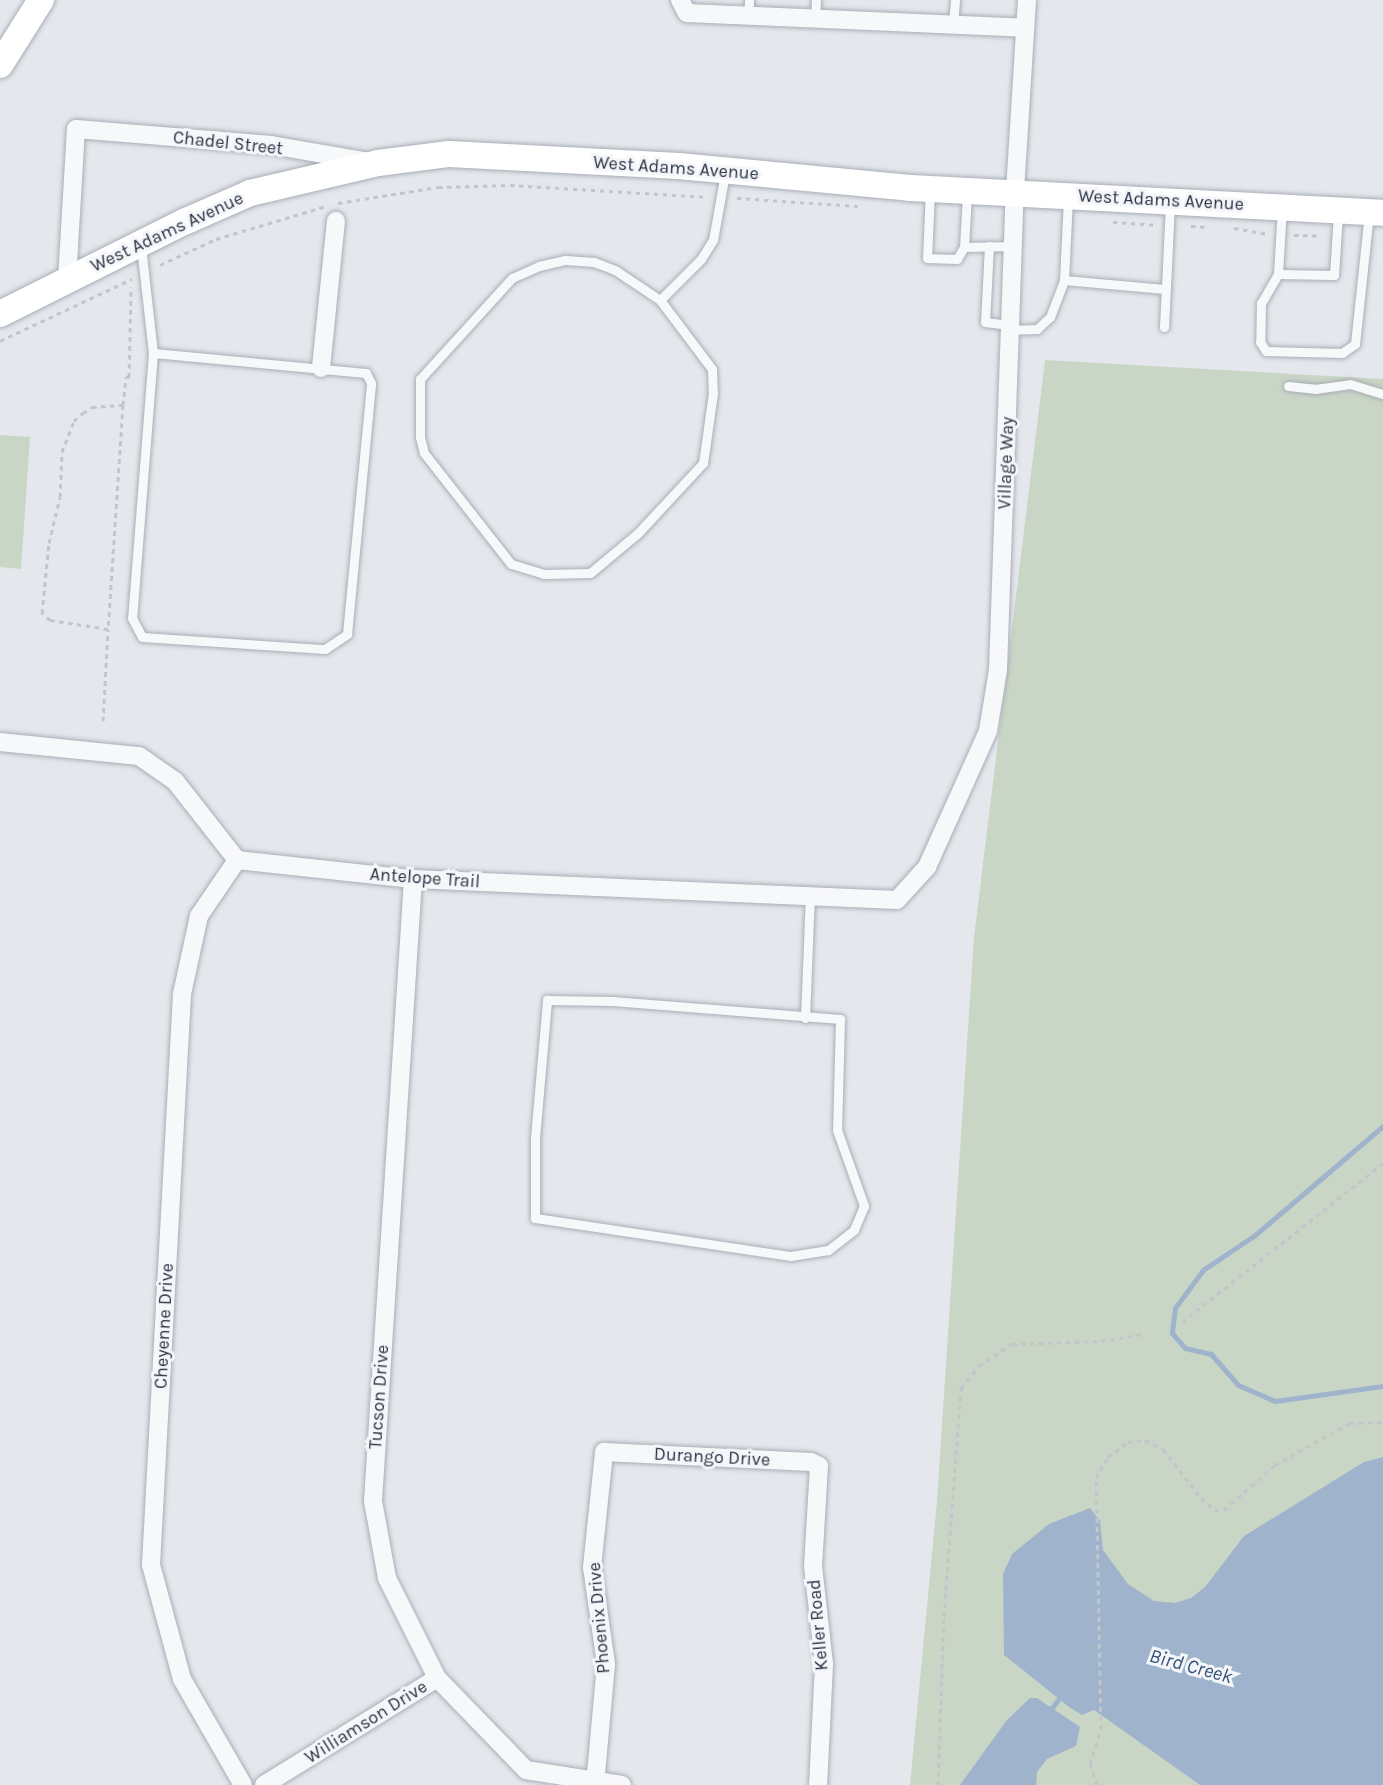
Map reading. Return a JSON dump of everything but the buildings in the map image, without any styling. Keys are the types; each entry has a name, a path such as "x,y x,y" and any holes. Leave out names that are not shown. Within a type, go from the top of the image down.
{"main road":[{"path":"0,65 41,0"},
{"name":"West Adams Avenue","path":"0,314 140,243 250,193 378,163 449,154 726,170 930,188 1016,191 1376,213"}],"street":[{"path":"680,0 687,13 748,8 815,19 1025,28"},
{"name":"Village Way","path":"897,900 927,867 988,731 998,670 1010,328 1027,0"},
{"name":"Chadel Street","path":"68,280 76,129 270,146 378,163"},
{"path":"321,368 336,221"},
{"path":"0,742 139,756 175,781 237,860"},
{"name":"Antelope Trail","path":"237,860 413,879 897,900"},
{"name":"Cheyenne Drive","path":"237,860 199,916 182,994 150,1565 182,1679 243,1785"},
{"name":"Tucson Drive","path":"413,879 373,1501 387,1578 437,1678 526,1770 595,1784 622,1785"},
{"name":"Durango Drive","path":"604,1452 811,1462 819,1466"},
{"name":"Phoenix Drive","path":"595,1784 606,1664 592,1567 604,1452"},
{"name":"Keller Road","path":"819,1466 813,1566 824,1664 819,1785"},
{"name":"Williamson Drive","path":"264,1785 437,1678"}],"lane":[{"path":"815,19 816,0"},
{"path":"953,24 955,0"},
{"path":"660,300 702,259 713,240 726,170"},
{"path":"930,188 927,258 957,259 964,247 967,190"},
{"path":"989,246 985,322 1010,328 1044,325 1064,280 1068,194"},
{"path":"1164,327 1170,200"},
{"path":"1282,207 1278,274 1261,303 1260,342 1266,351 1342,353 1355,344 1376,213"},
{"path":"1278,274 1334,275 1338,210"},
{"path":"140,243 153,352 132,618 142,637 325,649 347,634 371,383 366,373 153,352"},
{"path":"964,247 1014,246"},
{"path":"566,260 594,262 615,270 660,300 712,369 713,393 703,463 638,533 590,573 544,574 511,564 424,453 420,438 420,379 512,278 539,266 566,260"},
{"path":"1064,280 1165,289"},
{"path":"1288,386 1315,389 1350,384 1383,394"},
{"path":"806,1018 810,896"},
{"path":"547,1000 612,1001 806,1018 840,1019 837,1130 864,1206 854,1230 828,1250 790,1256 535,1218 535,1138 547,1000"}],"path":[{"path":"160,265 216,239 273,219 364,197 438,187 510,185 710,197"},
{"path":"737,198 861,207"},
{"path":"1106,222 1161,225"},
{"path":"1191,226 1206,227"},
{"path":"1229,228 1269,234"},
{"path":"1289,235 1319,236"},
{"path":"0,341 133,278 127,342 131,343 129,377 126,377 123,405 103,721"},
{"path":"108,628 67,625 42,613 67,439 74,421 92,407 123,405"},
{"path":"1182,1322 1355,1181 1383,1163"},
{"path":"938,1785 944,1616 961,1388 979,1366 1012,1344 1109,1341 1143,1334"},
{"path":"1096,1785 1090,1764 1101,1729 1096,1478 1108,1458 1128,1442 1145,1440 1163,1449 1201,1498 1215,1510 1224,1510 1275,1466 1350,1422 1383,1422"}],"green space":[{"path":"1045,360 1383,379 1383,1785 910,1785 937,1501 974,937"},
{"path":"0,435 30,437 21,569 0,567"}],"water":[{"path":"1383,1457 1383,1785 1200,1785 1094,1710 1082,1715 1069,1707 1004,1655 1003,1574 1012,1554 1049,1524 1090,1508 1100,1521 1103,1550 1128,1584 1154,1601 1175,1603 1191,1598 1205,1587 1244,1536 1364,1462"},
{"path":"1030,1698 1037,1698 1080,1727 1076,1746 1047,1759 1037,1772 1036,1785 960,1785 1007,1720"}],"waterway":[{"path":"1383,1126 1255,1235 1203,1270 1175,1308 1172,1333 1185,1348 1211,1354 1238,1385 1275,1401 1383,1386"},
{"name":"Bird Creek","path":"1047,1714 1061,1696"}]}
